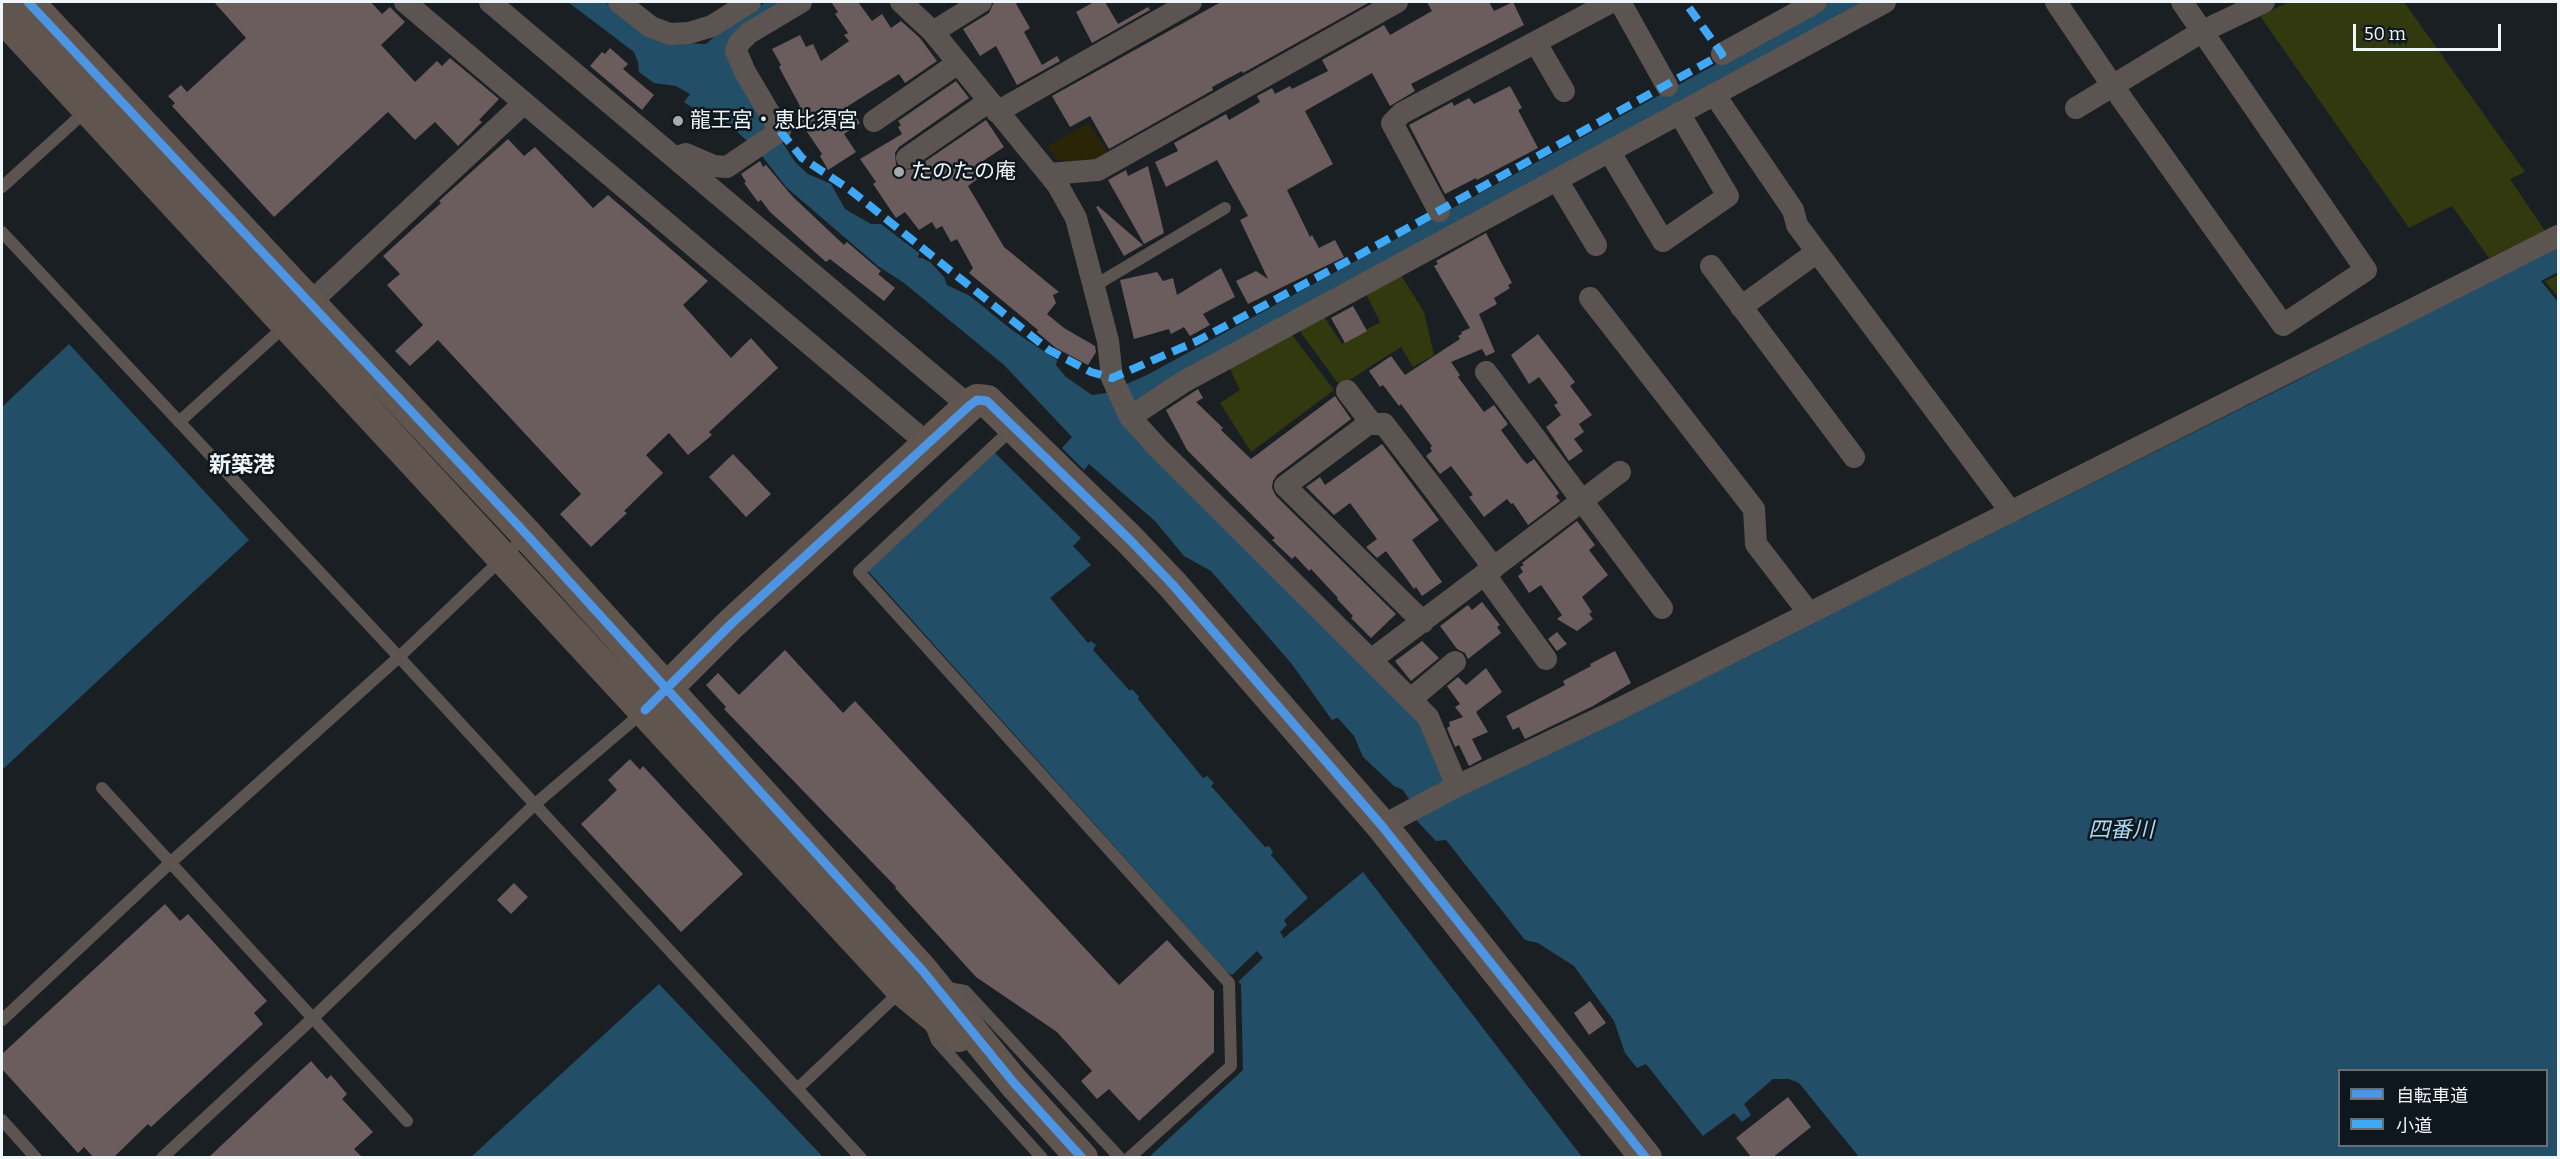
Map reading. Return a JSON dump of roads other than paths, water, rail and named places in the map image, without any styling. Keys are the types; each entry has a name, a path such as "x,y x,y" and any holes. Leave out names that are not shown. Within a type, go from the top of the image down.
{"street":[{"path":"28,2 527,535 656,699 918,986 1014,1083 1082,1158"},
{"path":"405,2 928,444"},
{"path":"490,2 969,406"},
{"path":"619,2 651,27 670,34 689,33 712,26 750,2"},
{"path":"676,157 686,154 714,166 727,166 753,151 780,131 739,62 736,51 739,43 749,33 801,2"},
{"path":"901,2 933,32 1049,174 1076,218 1108,341 1112,378 1129,415 1158,448 1428,717 1454,787"},
{"path":"933,32 981,2"},
{"path":"908,158 993,107 1191,2"},
{"path":"1049,174 1098,170 1397,2"},
{"path":"1439,211 1392,123 1402,113 1611,2"},
{"path":"1620,2 1667,86"},
{"path":"1722,54 1816,2"},
{"path":"1129,415 1185,381 1885,2"},
{"path":"2056,2 2112,85 2283,325 2366,270 2182,2"},
{"path":"2076,108 2203,31 2264,2"},
{"path":"2,16 503,558 656,699"},
{"path":"1536,43 1564,91"},
{"path":"874,121 958,63"},
{"path":"1714,94 1793,210 1797,225 2011,512"},
{"path":"287,324 524,103"},
{"path":"1610,151 1663,241 1728,196 1679,113"},
{"path":"1557,180 1596,245"},
{"path":"1382,826 1454,787 1619,709 2559,236"},
{"path":"1741,307 1817,252"},
{"path":"1711,266 1854,457"},
{"path":"1590,298 1754,509 1756,544 1809,613"},
{"path":"1486,372 1662,608"},
{"path":"1347,391 1372,424"},
{"path":"656,699 730,625 969,406 977,400 987,401 1172,584 1382,826 1646,1158"},
{"path":"1423,622 1285,486 1368,424 1384,424 1490,571 1546,659"},
{"path":"1371,660 1620,472"},
{"path":"1411,699 1455,662"}],"lane":[{"path":"2,187 88,109"},
{"path":"1094,286 1225,208"},
{"path":"2,232 399,657 861,1158"},
{"path":"179,422 287,324"},
{"path":"1015,427 859,572 1229,983 1231,1066 1129,1158"},
{"path":"2,1020 170,863 399,657 527,535"},
{"path":"162,1158 313,1018 534,805 656,699"},
{"path":"102,788 407,1121"},
{"path":"797,1089 918,986 965,991 1120,1158"},
{"path":"918,986 937,1041 1041,1158"},
{"path":"2,1120 36,1158"}],"water":[{"name":"四番川","path":"568,2 605,2 651,36 680,43 706,44 723,29 766,2 793,2 735,40 766,117 795,162 808,174 831,184 845,209 871,224 881,224 919,253 918,258 930,262 944,277 947,285 970,296 1012,330 1057,360 1056,365 1066,377 1092,395 1106,393 1147,375 1830,2 1870,2 1122,416 1427,723 1453,796 1817,621 2296,381 2558,245 2558,272 2541,281 2558,302 2558,1157 1859,1157 1799,1083 1789,1079 1773,1079 1744,1104 1751,1115 1742,1122 1734,1113 1703,1136 1646,1064 1637,1068 1625,1053 1614,1021 1574,966 1538,943 1525,940 1446,840 1436,841 1417,821 1418,813 1403,790 1394,786 1363,757 1354,736 1338,718 1332,720 1291,663 1211,571 1184,556 1155,521 1089,464 1084,470 1062,448 1072,437 1004,365 904,283 878,266 786,187 759,152 732,127 710,111 705,116 684,102 690,94 676,86 654,83 639,72 634,52"},
{"path":"69,344 249,540 2,770 2,407"},
{"path":"995,453 1081,538 1073,546 1091,565 1050,598 1088,643 1091,641 1096,645 1093,650 1130,691 1132,689 1139,697 1138,699 1203,778 1207,776 1214,783 1211,786 1265,847 1269,846 1273,852 1271,855 1308,898 1284,920 1287,925 1280,932 1284,938 1363,872 1582,1157 1149,1157 1243,1070 1241,984 1238,982 1263,958 1257,951 1232,975 1226,971 868,571"},
{"path":"659,984 823,1157 471,1157"}],"place":[{"name":"龍王宮・恵比須宮","path":"678,121"},
{"name":"たのたの庵","path":"899,172"}],"district":[{"name":"新築港","path":"242,466"}]}
